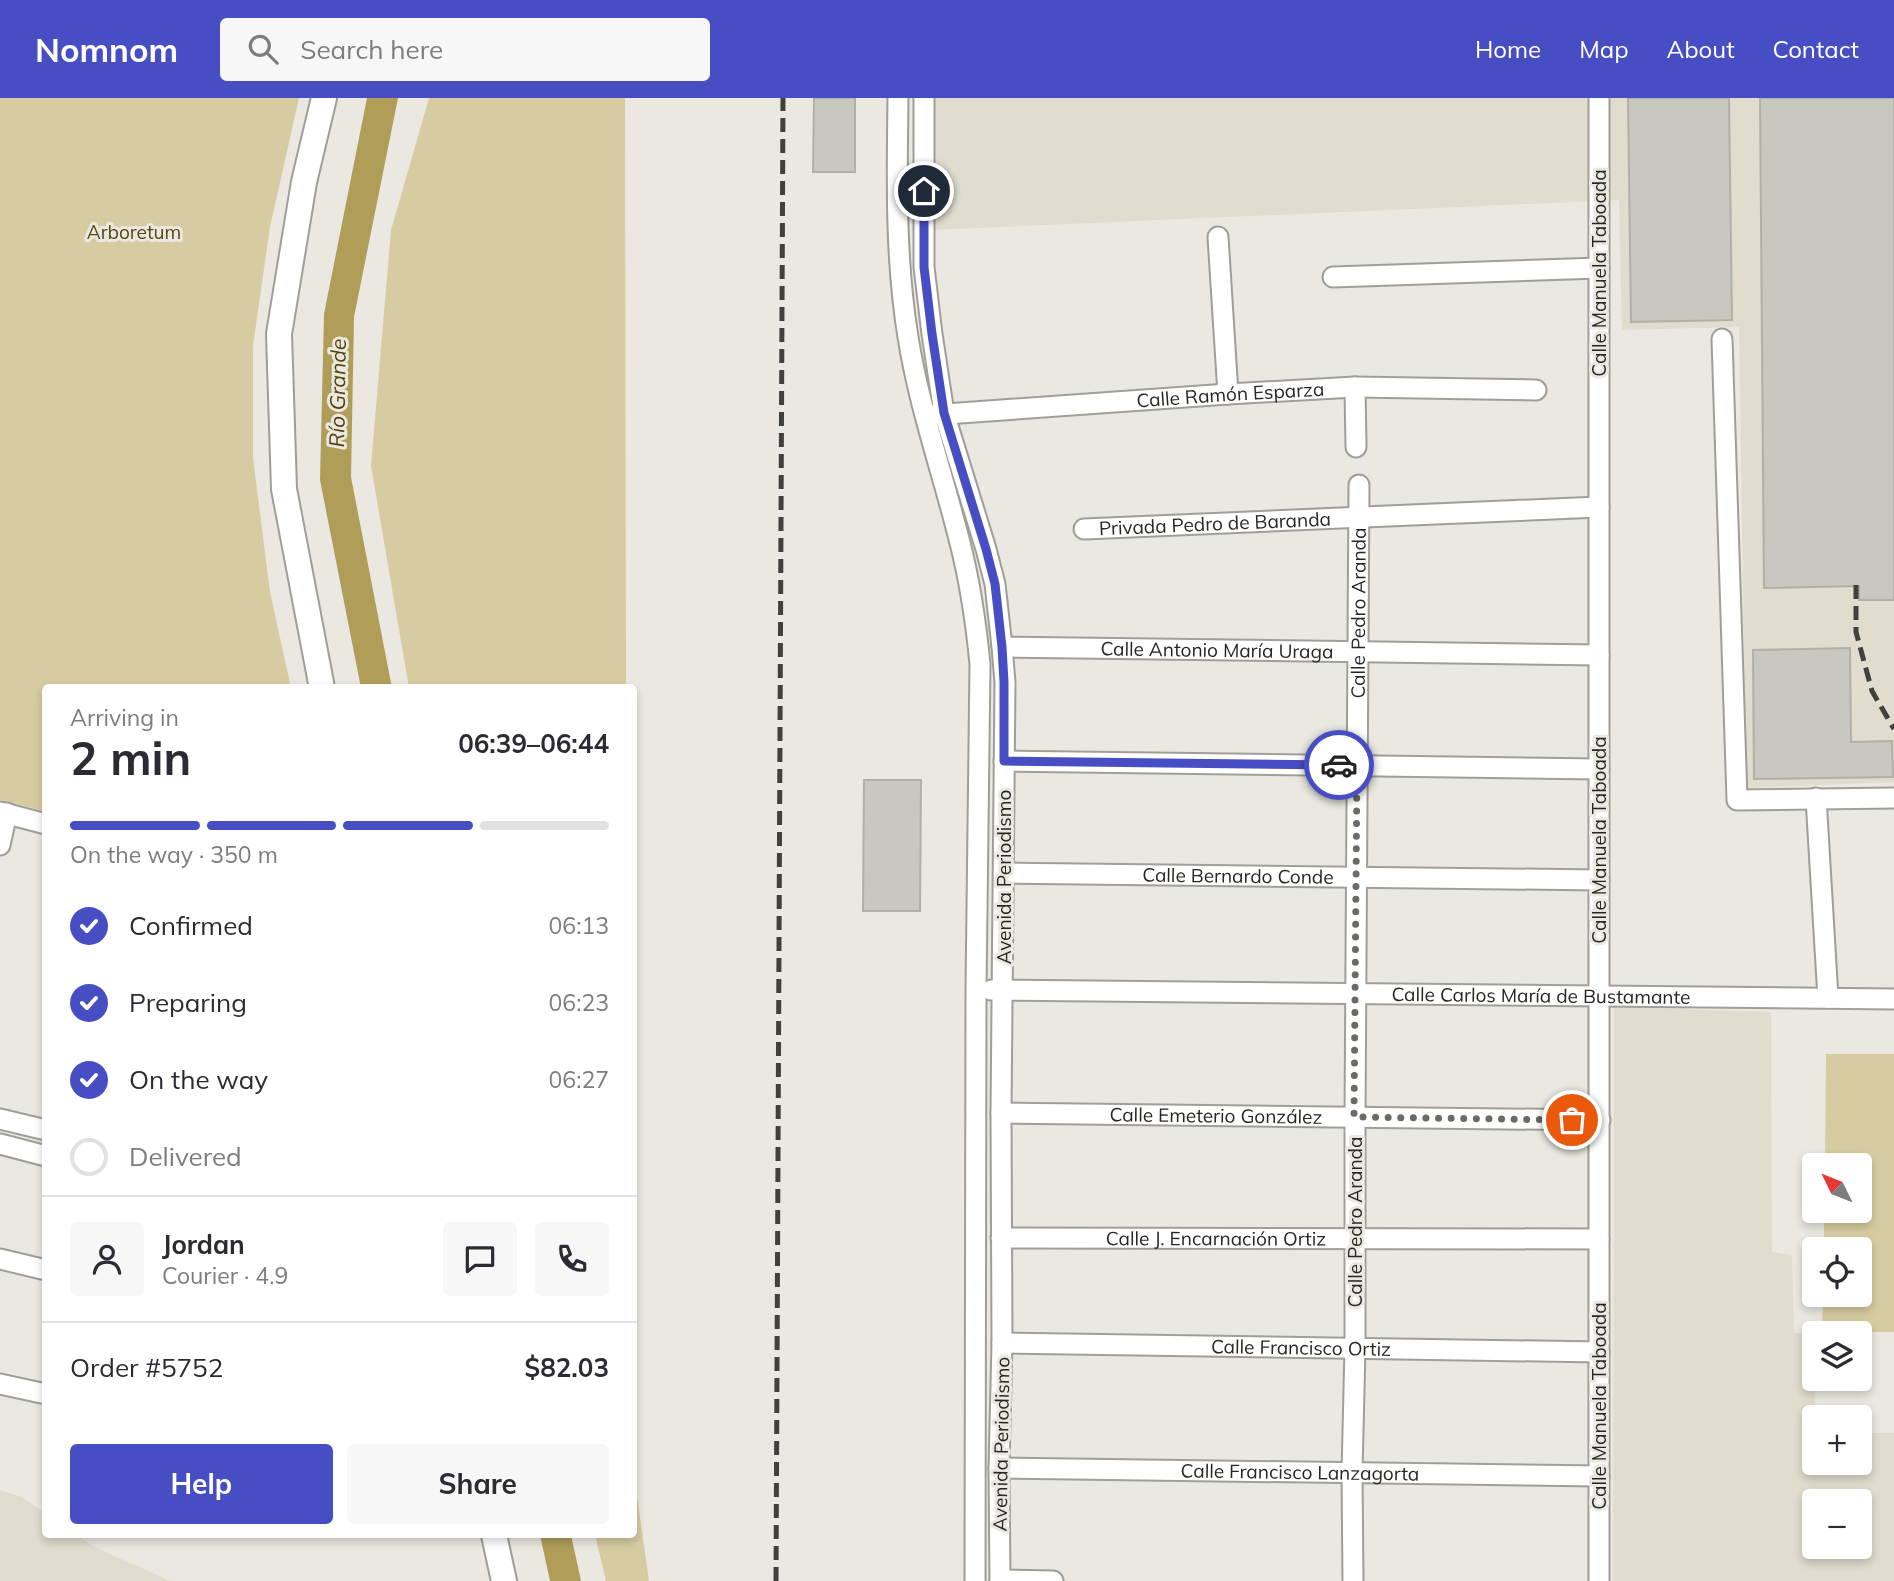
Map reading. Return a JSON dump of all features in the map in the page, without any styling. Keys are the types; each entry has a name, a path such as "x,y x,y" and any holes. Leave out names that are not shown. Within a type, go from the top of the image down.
{"main road":[{"path":"321,684 284,489 279,334 304,182 324,98"},
{"path":"495,1538 504,1581"}],"street":[{"name":"Avenida Periodismo","path":"898,98 897,239 908,338 924,415 960,544 975,620 980,664 976,990 975,1581"},
{"name":"Avenida Periodismo","path":"924,98 924,267 932,334 944,413 995,584 1004,682 1000,1581"},
{"name":"Calle Manuela Taboada","path":"1599,98 1599,1581"},
{"path":"1218,237 1228,394"},
{"path":"1333,277 1599,268"},
{"path":"1722,339 1737,800 1894,798"},
{"name":"Calle Ramón Esparza","path":"924,415 1355,387 1536,390"},
{"path":"1355,387 1356,447"},
{"name":"Calle Pedro Aranda","path":"1353,1581 1359,485"},
{"name":"Privada Pedro de Baranda","path":"1084,529 1599,507"},
{"name":"Calle Antonio María Uraga","path":"1002,647 1599,655"},
{"path":"1004,761 1599,769"},
{"path":"1816,798 1828,998"},
{"path":"0,845 4,812 42,823"},
{"name":"Calle Bernardo Conde","path":"1004,873 1599,880"},
{"name":"Calle Carlos María de Bustamante","path":"976,990 1894,999"},
{"name":"Calle Emeterio González","path":"1001,1113 1600,1120"},
{"path":"0,1119 42,1129"},
{"path":"0,1144 42,1155"},
{"name":"Calle J. Encarnación Ortiz","path":"1001,1238 1599,1239"},
{"path":"0,1259 42,1269"},
{"name":"Calle Francisco Ortiz","path":"1002,1343 1599,1352"},
{"path":"0,1384 42,1393"},
{"name":"Calle Francisco Lanzagorta","path":"999,1468 1599,1476"},
{"path":"1000,1581 1054,1581"}],"shaded area":[{"path":"929,98 1894,98 1894,782 1746,788 1739,327 1622,330 1619,200 929,230"},
{"path":"1614,1007 1771,1012 1772,1252 1792,1255 1794,1333 1802,1333 1802,1391 1814,1391 1815,1405 1802,1405 1802,1475 1872,1475 1872,1433 1894,1433 1894,1581 1613,1581"},
{"path":"0,1490 22,1497 42,1511 42,1538 81,1538 94,1547 171,1581 0,1581"}],"green space":[{"name":"Arboretum","path":"0,98 299,98 270,227 253,346 253,458 270,592 290,684 42,684 42,810 0,800"},
{"path":"429,98 625,98 626,684 408,684 371,466 391,230"},
{"path":"1826,1054 1894,1054 1894,1332 1872,1332 1872,1321 1822,1321 1823,1307 1872,1307 1872,1237 1824,1237 1824,1223 1872,1223 1872,1153 1825,1153"},
{"path":"637,1496 649,1581 606,1581 596,1538 637,1538"}],"water":[{"name":"Río Grande","path":"367,98 398,98 354,317 351,477 391,684 360,684 320,480 324,314"},
{"path":"541,1538 572,1538 581,1581 550,1581"}],"building":[{"path":"814,98 855,98 855,172 813,172"},
{"path":"1628,98 1729,98 1732,320 1631,322"},
{"path":"1760,98 1894,98 1894,600 1859,600 1859,586 1764,588"},
{"path":"1850,648 1851,742 1892,741 1893,777 1754,779 1753,650"},
{"path":"864,780 921,780 920,911 863,911"}],"railway":[{"path":"776,1581 783,98"},
{"path":"1856,585 1856,632 1872,691 1894,729"}],"way so far":[{"path":"1339,765 1357,766 1354,1117 1572,1120"}],"route":[{"path":"924,191 924,267 944,413 995,584 1004,682 1004,761 1339,765"}]}
